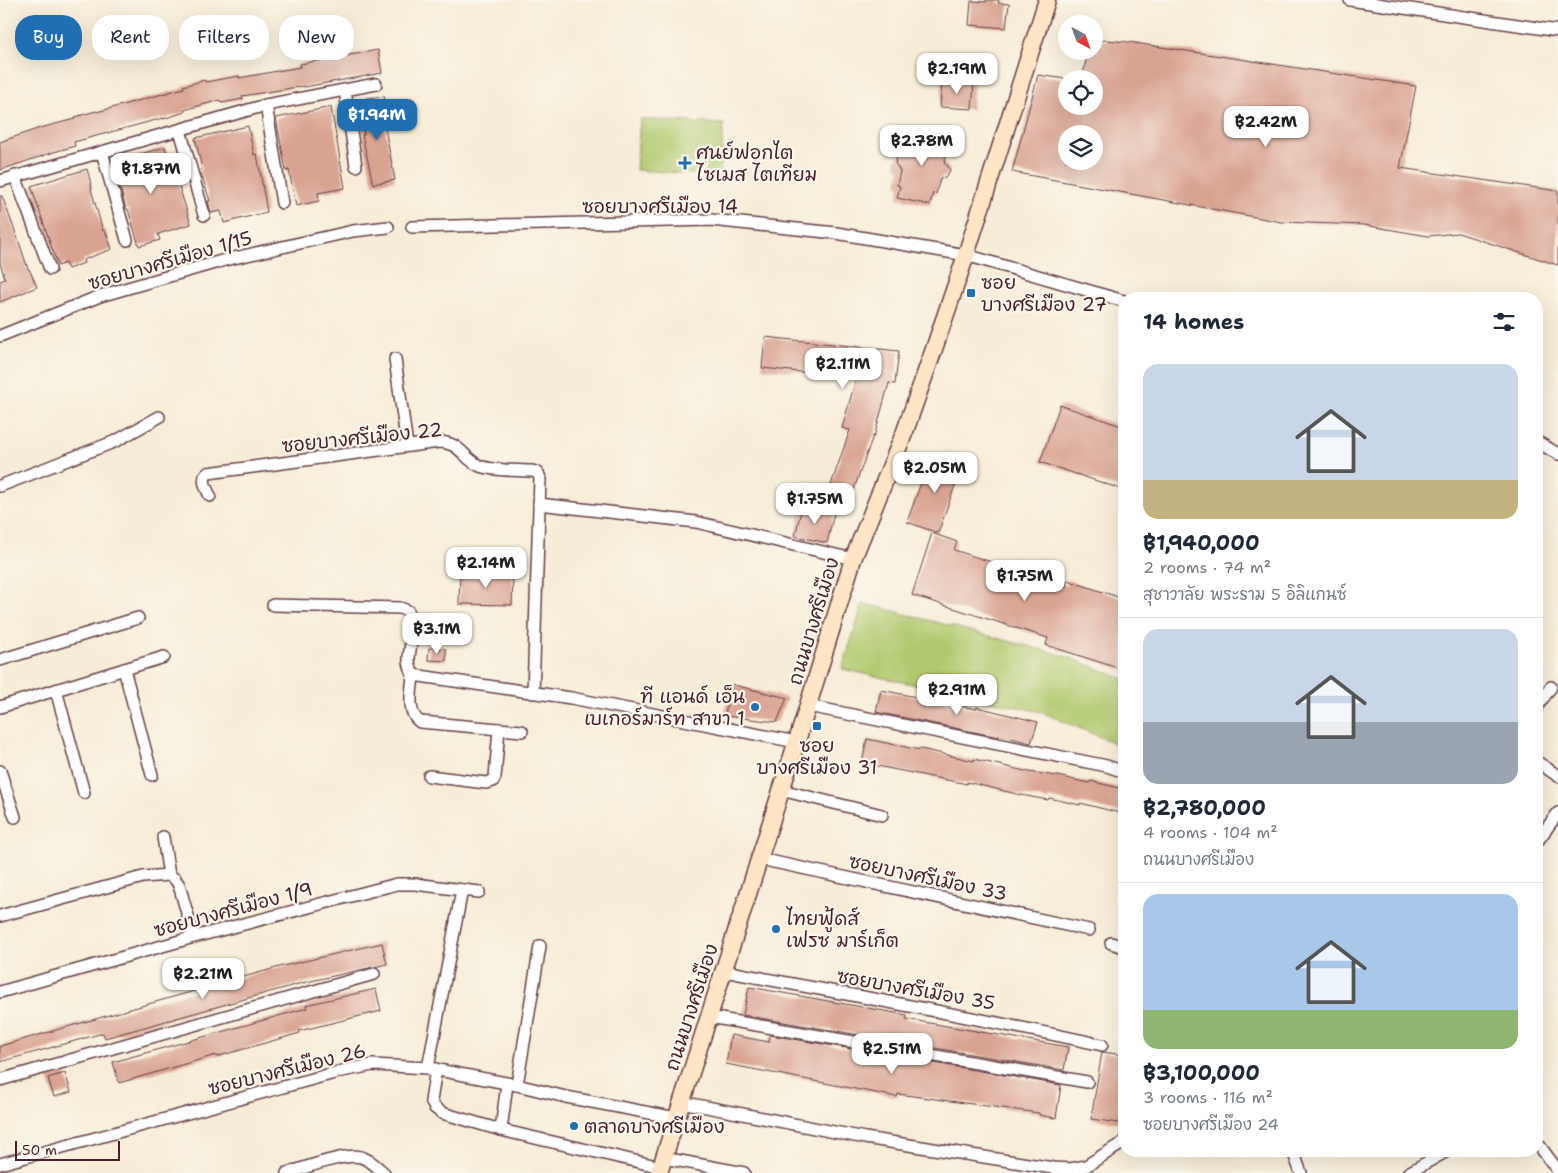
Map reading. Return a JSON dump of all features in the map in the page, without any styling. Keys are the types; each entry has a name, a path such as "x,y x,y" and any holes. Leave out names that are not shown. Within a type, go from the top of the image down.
{"street":[{"name":"ถนนบางศรีเมือง","path":"661,1166 760,859 853,559 905,430 966,255 1046,0"},
{"path":"1350,0 1558,31"},
{"path":"0,181 266,105 376,84"},
{"path":"345,90 356,166"},
{"path":"266,105 282,203"},
{"path":"180,130 204,215"},
{"path":"102,152 127,240"},
{"path":"15,176 50,269"},
{"name":"ซอยบางศรีเมือง 14","path":"412,226 711,220 836,234 966,255 1118,299"},
{"name":"ซอยบางศรีเมือง 1/15","path":"0,336 100,296 225,260 353,231 388,227"},
{"path":"395,359 407,446"},
{"path":"0,486 116,441 159,417"},
{"name":"ซอยบางศรีเมือง 22","path":"210,496 203,480 204,475 208,473 439,442 448,442 455,445 478,465 488,468 538,473 540,478 532,692"},
{"path":"1543,445 1558,454"},
{"path":"539,504 696,522 853,559"},
{"path":"273,604 400,608 408,610 413,627 409,661 413,675 411,710 414,718 420,722 522,731"},
{"path":"0,660 138,618"},
{"path":"0,707 164,657"},
{"path":"124,669 152,775"},
{"path":"413,675 571,698 796,742"},
{"path":"1543,698 1551,687"},
{"path":"56,690 84,793"},
{"path":"808,706 1107,766 1118,770"},
{"path":"429,776 486,783 493,781 495,777 499,729"},
{"path":"1543,766 1558,776"},
{"path":"0,771 15,817"},
{"path":"781,790 882,814"},
{"path":"1543,833 1558,813"},
{"path":"162,837 169,875"},
{"name":"ซอยบางศรีเมือง 33","path":"760,859 1089,930"},
{"path":"0,916 143,877 169,875 179,885 194,937"},
{"name":"ซอยบางศรีเมือง 1/9","path":"0,992 194,937 397,884 415,884 479,892"},
{"path":"462,890 432,1068 432,1101 434,1108 442,1114 501,1130 661,1166 744,1173"},
{"path":"1111,943 1118,946"},
{"path":"501,1130 540,946"},
{"name":"ซอยบางศรีเมือง 35","path":"724,971 1002,1023 1102,1045"},
{"path":"0,1080 374,974"},
{"path":"708,1016 1087,1082"},
{"name":"ซอยบางศรีเมือง 26","path":"0,1164 342,1071 373,1065 432,1068 566,1097 678,1110 1053,1168 1070,1169 1086,1166 1118,1146"},
{"path":"1543,1151 1558,1171"},
{"path":"287,1173 345,1157 360,1157 372,1162 384,1173"},
{"path":"1296,1157 1301,1173"},
{"path":"1408,1173 1436,1157"}],"green space":[{"path":"640,119 724,124 720,176 636,170"},
{"path":"863,603 1066,656 1118,677 1118,744 1041,712 842,669"}],"building":[{"path":"986,0 999,0 998,3 1009,4 1006,28 969,25 971,1 986,2"},
{"path":"1105,40 1416,86 1400,168 1558,191 1558,265 1458,233 1428,236 1364,225 1282,222 1012,172 1038,75 1058,78 1058,115 1103,115 1103,70 1084,70 1086,60 1103,60 1103,41"},
{"path":"378,50 382,73 242,96 243,99 221,103 220,100 184,110 185,112 163,119 74,142 75,146 0,170 0,142 40,128 184,88 183,86 205,80 205,82 239,76 239,78 300,67 300,64 322,60 354,60 354,54"},
{"path":"942,81 974,83 972,109 940,107"},
{"path":"384,96 387,122 384,123 395,180 373,184 362,135 364,135 361,114 369,112 367,98"},
{"path":"331,107 345,188 318,193 319,201 296,206 289,170 286,171 276,118"},
{"path":"248,126 254,155 257,154 267,212 224,223 221,211 211,213 208,201 210,201 200,170 202,169 195,138"},
{"path":"917,128 947,136 944,149 948,150 944,163 950,171 945,177 940,178 936,194 933,193 930,205 897,198 900,186 897,185 900,171 895,163 896,159 900,155 905,154 909,140 913,141"},
{"path":"165,147 191,224 158,234 160,240 139,246 113,162"},
{"path":"87,169 103,231 105,230 112,249 83,260 84,263 68,269 65,263 58,266 31,186"},
{"path":"0,196 2,196 28,269 37,287 0,302 0,281 5,279 0,263"},
{"path":"765,337 899,351 895,384 889,383 874,437 853,492 831,485 850,430 842,428 856,379 762,368"},
{"path":"1060,405 1118,425 1118,488 1040,462"},
{"path":"931,455 962,466 938,533 907,522"},
{"path":"802,507 834,513 827,543 795,536"},
{"path":"932,533 957,542 954,550 1066,586 1067,580 1118,597 1118,668 1046,645 1048,638 912,595"},
{"path":"460,573 513,574 512,605 459,604"},
{"path":"429,648 446,649 446,661 428,660"},
{"name":"ที แอนด์ เอ็น เบเกอร์มาร์ท สาขา 1","path":"730,684 787,698 777,722 725,716"},
{"path":"881,690 976,709 977,707 1038,722 1031,743 999,735 999,737 876,712"},
{"path":"867,739 974,761 974,759 1029,772 1089,783 1090,781 1118,788 1118,812 1080,803 1080,805 1049,798 1048,800 967,782 967,784 862,763"},
{"path":"382,943 387,964 302,983 105,1038 103,1033 0,1062 0,1046 279,967"},
{"path":"749,987 907,1015 906,1019 1068,1047 1064,1070 743,1015"},
{"path":"376,989 381,1011 299,1031 300,1033 119,1083 113,1062 307,1008 306,1005"},
{"path":"731,1035 769,1042 770,1035 1061,1085 1056,1118 1039,1115 1039,1113 898,1094 897,1097 726,1064"},
{"path":"1102,1052 1118,1054 1118,1123 1091,1119"},
{"path":"65,1073 71,1092 54,1097 48,1078"}],"place":[{"name":"ศูนย์ฟอกไต ไซเมส ไตเทียม","path":"685,163"},
{"name":"ซอย บางศรีเมือง 27","path":"971,293"},
{"name":"ที แอนด์ เอ็น เบเกอร์มาร์ท สาขา 1","path":"755,707"},
{"name":"ซอย บางศรีเมือง 31","path":"817,726"},
{"name":"ไทยฟู้ดส์ เฟรซ มาร์เก็ต","path":"776,929"},
{"name":"ตลาดบางศรีเมือง","path":"574,1126"}]}
